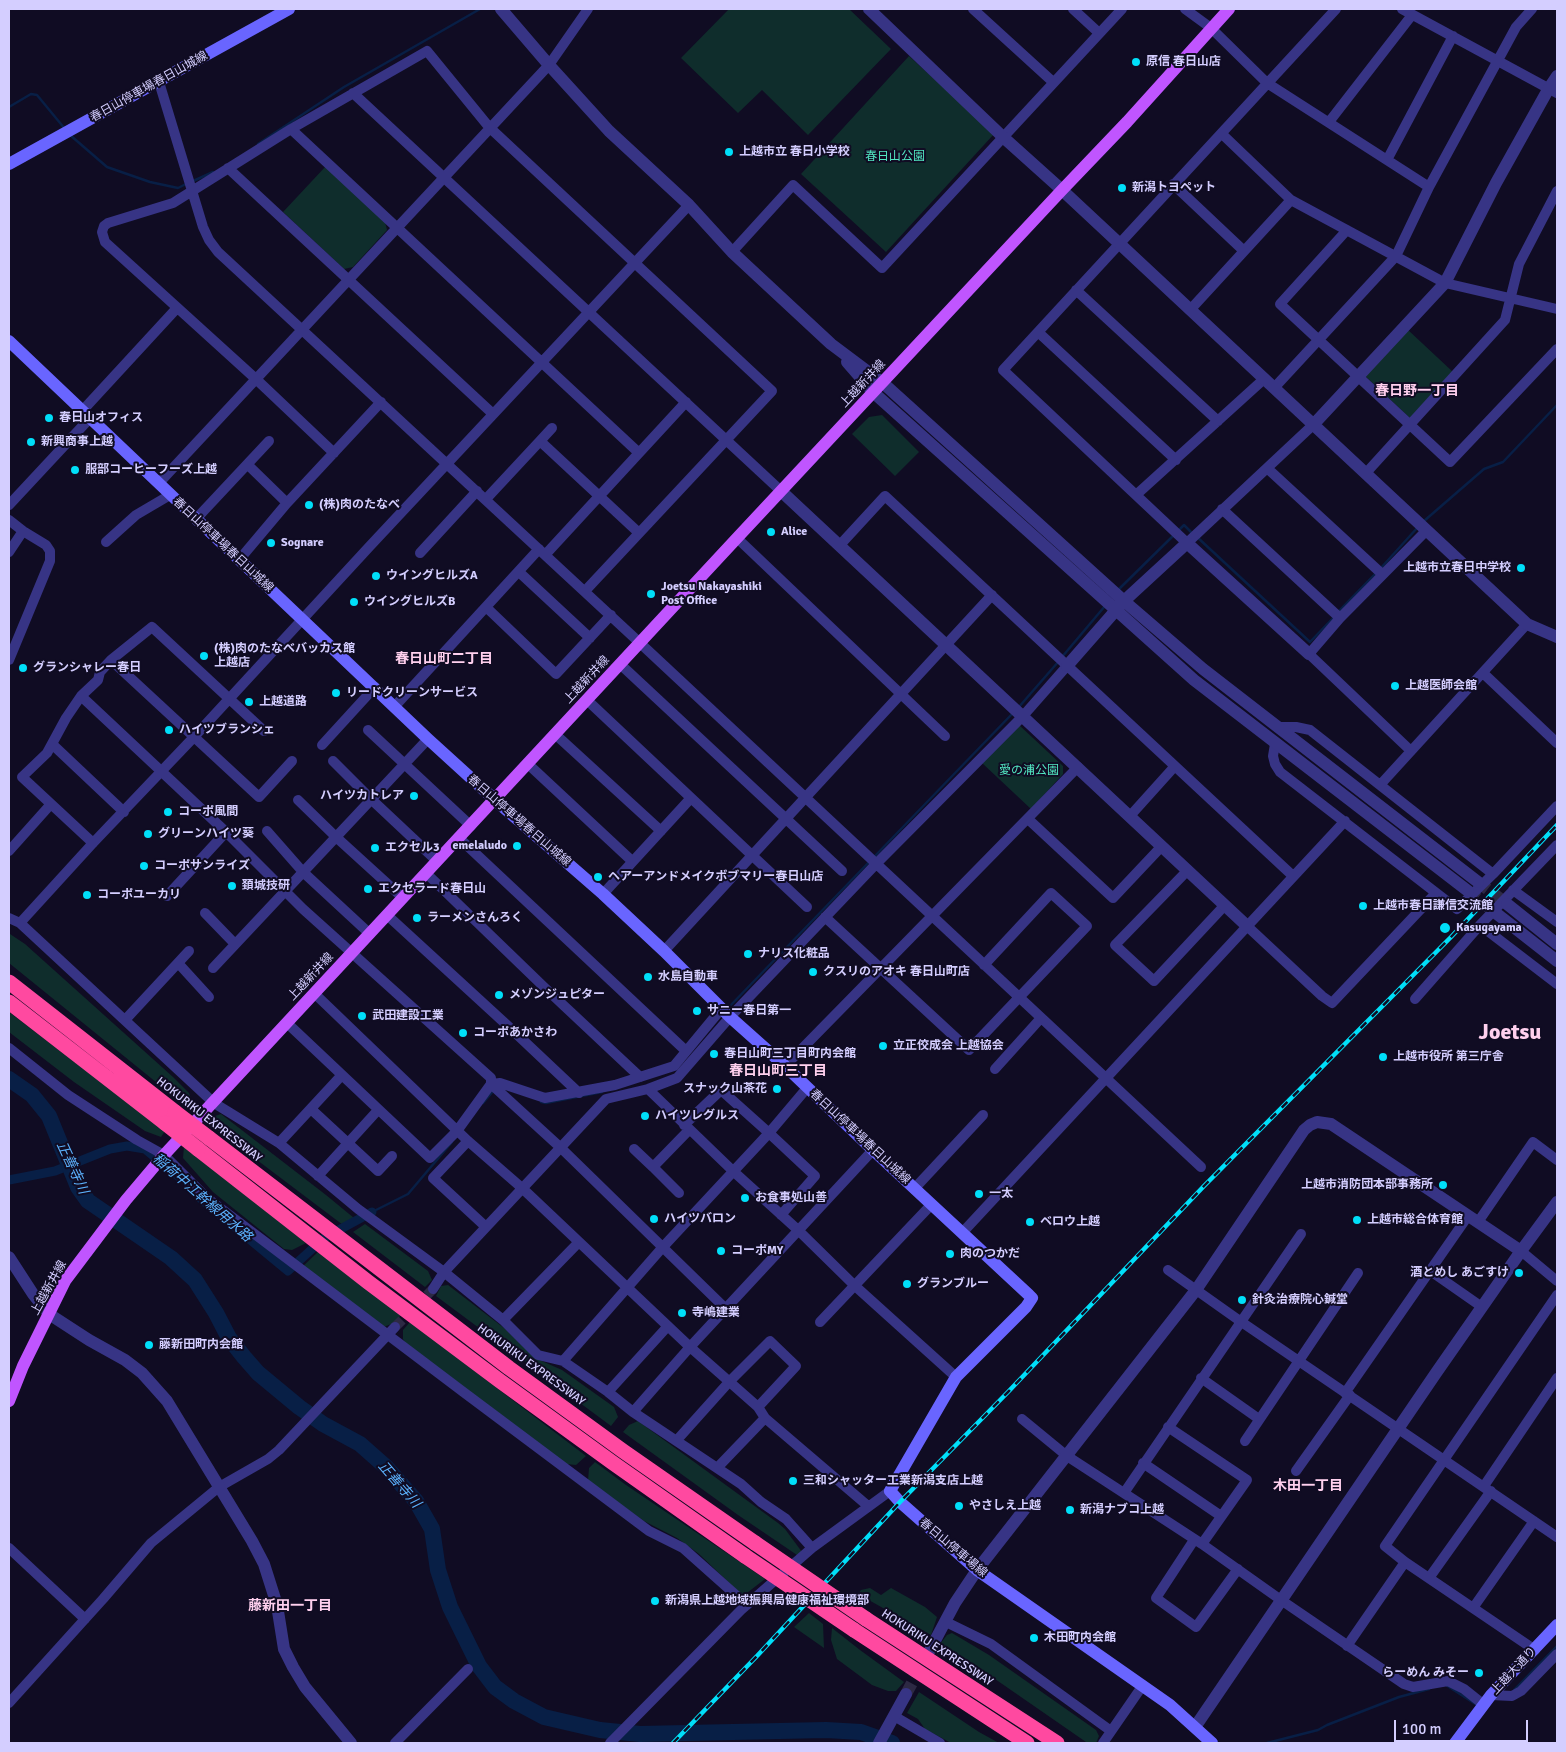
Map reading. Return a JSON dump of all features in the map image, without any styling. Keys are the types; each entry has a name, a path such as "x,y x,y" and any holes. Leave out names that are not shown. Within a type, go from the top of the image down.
{"highway":[{"name":"HOKURIKU EXPRESSWAY","path":"13,986 170,1118 198,1149 368,1282 500,1381 745,1556 1027,1743"},
{"name":"HOKURIKU EXPRESSWAY","path":"13,1005 170,1118 209,1138 509,1368 623,1451 866,1619 1056,1743"}],"main road":[{"name":"春日山停車場春日山城線","path":"9,164 159,82 271,13 289,9"},
{"name":"上越新井線","path":"9,1401 23,1366 65,1282 126,1200 164,1155 640,642 1127,122 1229,9"},
{"name":"春日山停車場春日山城線","path":"9,341 428,739 603,894 726,1012 1032,1298 1026,1307 956,1378"},
{"path":"890,1491 956,1378"},
{"name":"春日山停車場線","path":"890,1491 977,1570 1144,1685 1170,1705 1212,1743"},
{"name":"上越大通り","path":"1454,1743 1488,1700 1557,1625"}],"street":[{"path":"501,9 609,131 689,205 732,252 831,344 874,393 1120,606 1478,882"},
{"path":"159,483 257,380 443,176 549,65 588,9"},
{"path":"973,9 1053,82"},
{"path":"1073,9 1099,33"},
{"path":"732,252 793,185 882,268 1122,9"},
{"path":"1185,9 1211,28 1267,83 1429,187"},
{"path":"1336,9 1002,370 1412,751"},
{"path":"1402,9 1553,90"},
{"path":"1136,496 1218,421 1269,383 1318,339 1396,256 1429,187 1527,10"},
{"path":"875,11 1002,137 1062,190 1527,624 1557,637"},
{"path":"1328,122 1412,15"},
{"path":"1387,160 1453,36"},
{"path":"334,453 257,380 105,242 102,232 104,226 108,223 173,203 291,129 427,51 490,127 772,391 585,591"},
{"path":"491,1084 500,1083 545,1098 616,1086 674,1066 686,1051 826,917 1023,716 1120,606 1314,424 1445,283 1496,183 1553,90 1557,76"},
{"path":"159,82 203,227 209,240 218,252 640,642 1201,1167"},
{"path":"353,93 1322,996 1332,1003 1436,893"},
{"path":"291,129 639,453"},
{"path":"1222,134 1291,200 1445,283 1557,309"},
{"path":"228,168 493,414"},
{"path":"1173,184 1244,251"},
{"path":"1366,473 1505,320 1519,264 1557,191"},
{"path":"1190,310 1291,200"},
{"path":"20,923 689,205"},
{"path":"1347,230 1280,304 1450,462 1557,349"},
{"path":"1076,290 1218,421"},
{"path":"9,505 177,308"},
{"path":"1038,332 1176,460"},
{"path":"831,344 883,383 1120,606 1194,680 1468,891"},
{"path":"239,560 287,503 381,402"},
{"path":"395,706 519,572 600,496 686,402"},
{"path":"486,499 552,428"},
{"path":"196,520 269,441"},
{"path":"540,441 640,533"},
{"path":"248,465 287,503"},
{"path":"1267,468 1382,574"},
{"path":"420,553 476,491"},
{"path":"106,542 136,515 170,495"},
{"path":"840,546 885,496 1293,876"},
{"path":"1222,509 1340,618"},
{"path":"9,520 23,531 46,544 50,551 50,561 9,660"},
{"path":"9,552 23,531"},
{"path":"1309,654 1340,618 1426,531"},
{"path":"737,538 945,736"},
{"path":"519,572 590,638"},
{"path":"664,951 992,595"},
{"path":"487,608 556,674 610,615"},
{"path":"1380,785 1527,624"},
{"path":"93,843 22,777 47,753 66,718 81,696 98,680 100,672 111,660 152,627 264,731"},
{"path":"111,660 259,797 292,761"},
{"path":"620,664 842,871"},
{"path":"1483,673 1557,743"},
{"path":"322,745 375,687"},
{"path":"81,696 226,832 286,892 491,1078 491,1084 457,1131 430,1158 287,1023"},
{"path":"587,700 807,907"},
{"path":"1277,727 1296,727 1310,730 1493,874"},
{"path":"368,730 471,826"},
{"path":"555,734 661,831"},
{"path":"213,968 428,739"},
{"path":"52,744 124,812"},
{"path":"1275,744 1273,756 1280,772 1457,909 1557,806"},
{"path":"333,761 437,860"},
{"path":"528,764 632,861"},
{"path":"1130,816 1175,766"},
{"path":"785,1066 1078,767"},
{"path":"603,894 691,798"},
{"path":"298,800 402,898"},
{"path":"9,851 51,804"},
{"path":"1028,819 1113,898 1162,846"},
{"path":"962,1233 1345,821"},
{"path":"267,831 303,872 370,934"},
{"path":"167,896 226,832"},
{"path":"459,838 686,1051"},
{"path":"1415,999 1480,925 1557,845"},
{"path":"1188,870 1115,945 1121,951 1154,981 1225,905"},
{"path":"426,873 640,1077"},
{"path":"1513,890 1557,922"},
{"path":"826,917 969,1050 1087,926 1051,893 984,965"},
{"path":"1507,904 1557,944"},
{"path":"205,913 236,944"},
{"path":"1497,914 1557,961"},
{"path":"387,915 579,1093"},
{"path":"9,918 20,923 214,1103 280,1143 358,1209 444,1272 503,1320 538,1354 563,1361 633,1412 717,1468 786,1519 812,1548"},
{"path":"1480,925 1557,984"},
{"path":"125,1020 189,951"},
{"path":"178,963 209,997"},
{"path":"314,993 457,1131 522,1188 627,1289 758,1407 765,1418 868,1506"},
{"path":"433,1289 444,1272 606,1099 648,1089 677,1078 726,1012"},
{"path":"994,1069 1041,1018"},
{"path":"9,1048 68,1095 137,1140 164,1155 207,1198 650,1531 683,1548 747,1605"},
{"path":"280,1143 341,1076"},
{"path":"491,1084 561,1148 726,1310"},
{"path":"563,1361 662,1248 769,1133 807,1088"},
{"path":"648,1089 732,1171 798,1230 854,1286 956,1378"},
{"path":"653,1167 721,1090 815,1176 781,1215"},
{"path":"311,1110 378,1171 392,1156"},
{"path":"318,1176 378,1110"},
{"path":"914,1189 982,1116"},
{"path":"930,1650 977,1570 1196,1290 1304,1130 1317,1122 1331,1124 1520,1251 1557,1281"},
{"path":"468,1141 433,1178 486,1227"},
{"path":"1296,1472 1429,1270 1473,1219 1533,1142 1557,1160"},
{"path":"634,1149 679,1193"},
{"path":"633,1412 690,1347 873,1150"},
{"path":"1195,1727 1520,1251 1557,1202"},
{"path":"820,1322 931,1204"},
{"path":"1124,1493 1301,1234"},
{"path":"503,1320 579,1242"},
{"path":"10,1264 49,1314 125,1360 142,1373 155,1386 171,1408 264,1564 274,1595 284,1649 293,1667 305,1687 351,1743"},
{"path":"1168,1270 1557,1537"},
{"path":"1429,1270 1482,1307"},
{"path":"1245,1441 1358,1273"},
{"path":"1535,1650 1405,1562 1385,1546 1557,1295"},
{"path":"608,1392 668,1326"},
{"path":"9,1703 151,1543 219,1487 268,1459 279,1450 395,1327"},
{"path":"677,1440 770,1341 796,1366 758,1407"},
{"path":"1201,1378 1259,1419"},
{"path":"1429,1578 1557,1378"},
{"path":"717,1468 765,1418"},
{"path":"1022,1419 1067,1456 1238,1569 1404,1684 1413,1687 1448,1681 1488,1700 1512,1696 1521,1691 1557,1654"},
{"path":"1168,1427 1247,1480 1156,1598 1196,1627 1238,1569"},
{"path":"1143,1463 1221,1516"},
{"path":"610,1743 747,1605 812,1548 890,1491"},
{"path":"1473,1608 1534,1521"},
{"path":"9,1548 85,1619"},
{"path":"1348,1646 1405,1562"},
{"path":"946,1622 991,1644 1111,1731"},
{"path":"396,1743 468,1669"},
{"path":"1103,1743 1144,1685"},
{"path":"879,1743 906,1694"},
{"path":"894,1716 940,1743"}],"green space":[{"path":"729,9 849,9 891,49 808,135 762,90 738,113 681,58"},
{"name":"春日山公園","path":"909,56 994,134 886,252 801,174"},
{"path":"326,166 385,222 387,230 353,267 344,269 283,212"},
{"path":"1407,329 1453,372 1410,418 1364,375"},
{"path":"882,415 919,452 895,476 852,434 869,417"},
{"name":"愛の浦公園","path":"1019,725 1063,766 1063,774 1031,809 982,763"},
{"path":"10,934 25,944 173,1077 189,1093 192,1101 188,1108 9,963"},
{"path":"9,1012 165,1131 161,1137 145,1131 74,1082 9,1032"},
{"path":"221,1114 354,1218 343,1225 208,1123 212,1117"},
{"path":"184,1146 306,1243 292,1250 284,1249 213,1192 183,1158"},
{"path":"365,1224 428,1271 432,1280 425,1287 353,1232"},
{"path":"319,1251 401,1315 394,1323 381,1328 301,1268"},
{"path":"448,1285 504,1328 535,1358 562,1370 614,1407 618,1417 611,1426 436,1296 441,1286"},
{"path":"410,1322 586,1456 576,1465 566,1464 407,1346 403,1339 403,1330"},
{"path":"638,1421 778,1523 785,1529 802,1552 797,1555 623,1432 629,1425"},
{"path":"595,1462 765,1579 743,1596 699,1554 677,1538 644,1521 588,1481 589,1468"},
{"path":"870,1588 881,1595 891,1588 925,1607 937,1617 931,1635 858,1594 861,1590"},
{"path":"809,1613 823,1624 824,1648 794,1627"},
{"path":"832,1628 904,1682 896,1691 888,1691 872,1685 837,1659 831,1640"},
{"path":"952,1633 989,1655 1096,1730 1099,1736 1096,1743 1086,1742 969,1661 940,1644 947,1635"},
{"path":"919,1692 999,1743 951,1743 925,1729 918,1719 907,1713"}],"waterway":[{"path":"258,144 344,87 480,9"},
{"path":"9,107 31,94 37,95 65,129"},
{"path":"70,135 107,167 150,182 178,188 186,184"},
{"path":"191,182 213,172"},
{"path":"1424,521 1484,469 1503,462 1557,405"},
{"path":"1179,530 1184,525 1193,534"},
{"path":"1380,569 1418,527"},
{"path":"1118,590 1175,534"},
{"path":"1197,537 1310,642 1335,616"},
{"path":"1338,612 1376,573"},
{"path":"1062,657 1105,606"},
{"path":"1018,708 1059,661"},
{"path":"874,857 1012,714"},
{"path":"728,1008 870,861"},
{"name":"正善寺川","path":"9,1079 32,1095 49,1116 78,1187 88,1201 171,1258 195,1280 229,1338 258,1373 323,1424 360,1444 386,1467 416,1501 432,1529 438,1570 450,1607 479,1666 495,1687 514,1701 544,1717 600,1730 640,1734 826,1730 861,1732 892,1743"},
{"path":"483,1103 494,1090"},
{"path":"541,1102 546,1103 602,1092"},
{"path":"372,1212 408,1194 452,1142"},
{"name":"稲荷中江幹線用水路","path":"9,1180 55,1171 110,1149 127,1146 145,1149 179,1177"},
{"name":"稲荷中江幹線用水路","path":"192,1190 288,1271 324,1238 372,1212"},
{"path":"1514,1690 1557,1646"},
{"path":"1446,1685 1477,1705"},
{"path":"1267,1743 1318,1730 1399,1697 1429,1689"}],"tunnel":[{"path":"1478,882 1507,904"},
{"path":"1468,891 1497,914"},
{"path":"395,1327 433,1289"},
{"path":"906,1694 930,1650"}],"railway":[{"path":"673,1743 900,1502 1008,1392 1204,1186 1451,937 1557,825"}],"place":[{"name":"原信 春日山店","path":"1136,62"},
{"name":"上越市立 春日小学校","path":"729,152"},
{"name":"新潟トヨペット","path":"1122,188"},
{"name":"春日山オフィス","path":"49,418"},
{"name":"新興商事上越","path":"31,442"},
{"name":"服部コーヒーフーズ上越","path":"75,470"},
{"name":"(株)肉のたなべ","path":"309,505"},
{"name":"Alice","path":"771,532"},
{"name":"Sognare","path":"271,543"},
{"name":"上越市立春日中学校","path":"1521,568"},
{"name":"ウイングヒルズA","path":"376,576"},
{"name":"Joetsu Nakayashiki Post Office","path":"651,594"},
{"name":"ウイングヒルズB","path":"354,602"},
{"name":"(株)肉のたなべバッカス館 上越店","path":"204,656"},
{"name":"グランシャレー春日","path":"23,668"},
{"name":"上越医師会館","path":"1395,686"},
{"name":"リードクリーンサービス","path":"336,693"},
{"name":"上越道路","path":"249,702"},
{"name":"ハイツブランシェ","path":"169,730"},
{"name":"ハイツカトレア","path":"414,796"},
{"name":"コーポ風間","path":"168,812"},
{"name":"グリーンハイツ葵","path":"148,834"},
{"name":"emelaludo","path":"517,846"},
{"name":"エクセル3","path":"375,848"},
{"name":"コーポサンライズ","path":"144,866"},
{"name":"ヘアーアンドメイクボブマリー春日山店","path":"598,877"},
{"name":"頚城技研","path":"232,886"},
{"name":"エクセラード春日山","path":"368,889"},
{"name":"コーポユーカリ","path":"87,895"},
{"name":"上越市春日謙信交流館","path":"1363,906"},
{"name":"ラーメンさんろく","path":"417,918"},
{"name":"Kasugayama","path":"1445,928"},
{"name":"ナリス化粧品","path":"748,954"},
{"name":"クスリのアオキ 春日山町店","path":"813,972"},
{"name":"水島自動車","path":"648,977"},
{"name":"メゾンジュピター","path":"499,995"},
{"name":"サニー春日第一","path":"697,1011"},
{"name":"武田建設工業","path":"362,1016"},
{"name":"コーポあかさわ","path":"463,1033"},
{"name":"立正佼成会 上越協会","path":"883,1046"},
{"name":"春日山町三丁目町内会館","path":"714,1054"},
{"name":"上越市役所 第三庁舎","path":"1383,1057"},
{"name":"スナック山茶花","path":"777,1089"},
{"name":"ハイツレグルス","path":"645,1116"},
{"name":"上越市消防団本部事務所","path":"1443,1185"},
{"name":"一太","path":"979,1194"},
{"name":"お食事処山善","path":"745,1198"},
{"name":"ハイツバロン","path":"654,1219"},
{"name":"上越市総合体育館","path":"1357,1220"},
{"name":"ベロウ上越","path":"1030,1222"},
{"name":"コーポMY","path":"721,1251"},
{"name":"肉のつかだ","path":"950,1254"},
{"name":"酒とめし あごすけ","path":"1519,1273"},
{"name":"グランブルー","path":"907,1284"},
{"name":"針灸治療院心鍼堂","path":"1242,1300"},
{"name":"寺嶋建業","path":"682,1313"},
{"name":"藤新田町内会館","path":"149,1345"},
{"name":"三和シャッター工業新潟支店上越","path":"793,1481"},
{"name":"やさしえ上越","path":"959,1506"},
{"name":"新潟ナブコ上越","path":"1070,1510"},
{"name":"新潟県上越地域振興局健康福祉環境部","path":"655,1601"},
{"name":"木田町内会館","path":"1034,1638"},
{"name":"らーめん みそー","path":"1479,1673"}],"district":[{"name":"春日野一丁目","path":"1417,391"},
{"name":"春日山町二丁目","path":"444,659"},
{"name":"Joetsu","path":"1510,1033"},
{"name":"春日山町三丁目","path":"778,1071"},
{"name":"木田一丁目","path":"1308,1486"},
{"name":"藤新田一丁目","path":"290,1606"}]}
